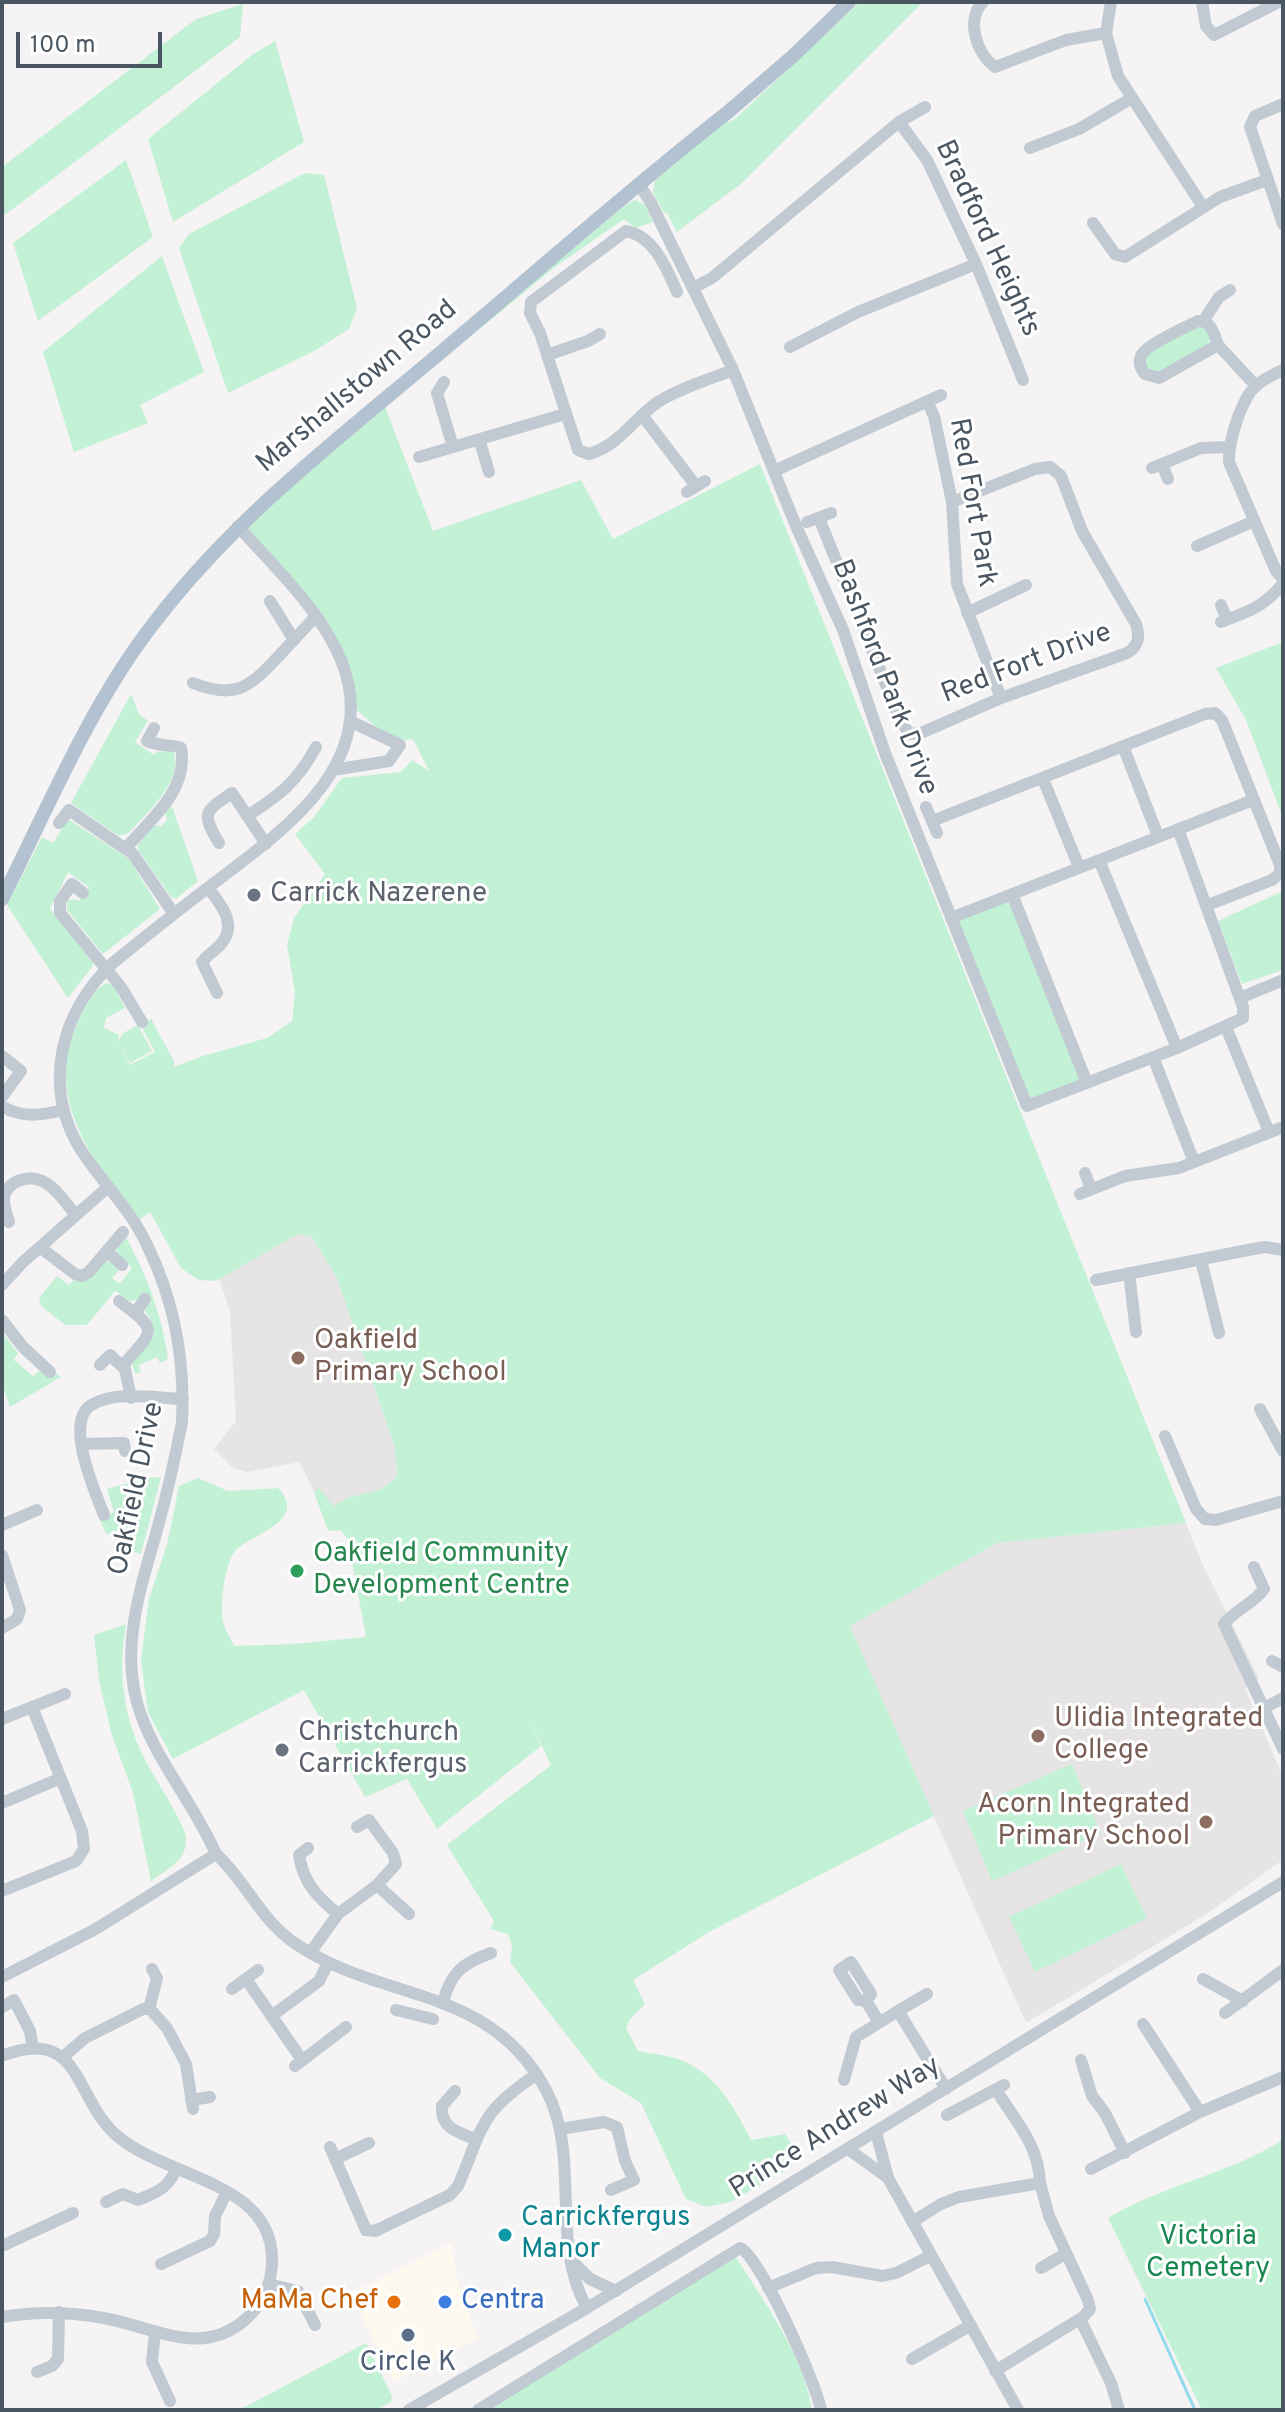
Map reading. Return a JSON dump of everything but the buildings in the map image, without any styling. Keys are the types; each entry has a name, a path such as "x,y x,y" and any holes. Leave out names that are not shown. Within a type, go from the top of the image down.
{"main road":[{"name":"Marshallstown Road","path":"2,899 81,741 119,675 152,625 213,551 381,400 793,56 849,2"}],"street":[{"path":"983,2 974,13 973,28 988,60 995,67 1066,40 1106,33"},
{"path":"1111,2 1106,33 1115,69 1203,207"},
{"path":"1202,2 1207,31 1214,35 1279,2"},
{"path":"1030,148 1079,129 1132,98"},
{"path":"1282,221 1250,123 1259,113 1283,104"},
{"name":"Bradford Heights","path":"693,288 712,278 899,122 925,107"},
{"name":"Bradford Heights","path":"899,122 924,154 976,264 1023,380"},
{"path":"1093,223 1115,254 1123,257 1220,197 1267,180"},
{"path":"639,184 733,370 662,400 613,444 585,454 577,448 530,313 531,302 623,232 632,232 650,245 667,269 677,292"},
{"path":"790,347 852,314 976,264"},
{"path":"1218,345 1159,378 1145,374 1140,367 1140,357 1147,348 1204,320 1219,297 1230,290"},
{"path":"1204,320 1209,324 1218,345 1256,386"},
{"path":"547,355 600,334"},
{"name":"Bashford Park Drive","path":"733,370 843,630 885,753 1027,1106 1087,1083"},
{"path":"1221,605 1224,621 1268,602 1283,581 1229,462 1229,447 1247,398 1256,386 1283,370"},
{"path":"444,382 437,393 453,447"},
{"name":"Red Fort Park","path":"774,471 941,395"},
{"name":"Red Fort Park","path":"927,401 934,416 952,502 956,581 1001,698"},
{"path":"419,457 565,414"},
{"path":"642,415 696,486"},
{"path":"479,439 489,472"},
{"path":"1168,479 1157,466 1201,448 1229,447"},
{"name":"Red Fort Drive","path":"819,517 908,733 918,734 1001,698 1127,653 1136,645 1138,631 1082,531 1061,476 1054,469 1035,469 952,502"},
{"path":"1197,545 1254,521"},
{"name":"Oakfield Drive","path":"238,526 331,640 346,675 350,721 346,740 333,770 314,799 266,844 106,969 80,1003 64,1039 59,1076 64,1110 76,1142 146,1242 163,1280 179,1335 182,1422 134,1621 130,1663 132,1688 164,1767 216,1854 275,1928 328,1963 461,2009 506,2038 537,2074 552,2103 560,2129 572,2261 576,2282 587,2308"},
{"name":"Red Fort Park","path":"967,613 1026,585"},
{"path":"278,606 294,640"},
{"path":"193,683 218,691 244,688 259,678 315,617"},
{"path":"926,807 934,827 1123,746 1205,714 1215,713 1222,720 1280,865 1280,873 1272,880 1208,905"},
{"path":"333,770 389,761 400,745 350,721"},
{"path":"126,848 169,798 180,777 180,747 159,747 147,741 154,728"},
{"path":"1123,746 1158,836"},
{"path":"247,816 284,792 316,747"},
{"path":"1043,779 1079,867"},
{"path":"219,843 206,818 210,808 232,793 266,844"},
{"path":"951,918 1253,800"},
{"path":"59,823 69,810 126,848 174,914"},
{"path":"1012,894 1087,1083 1177,1048 1243,1018 1240,998 1178,829"},
{"path":"1099,860 1177,1048"},
{"path":"83,893 72,884 60,901 59,910 121,987 142,1022"},
{"path":"208,888 224,908 228,920 224,940 202,962 217,993"},
{"path":"1240,998 1283,980"},
{"path":"1226,1027 1269,1132"},
{"path":"2,1056 21,1071 2,1097"},
{"path":"1153,1057 1194,1162"},
{"path":"2,1106 13,1112 31,1115 64,1110"},
{"path":"1085,1173 1086,1192 1125,1176 1179,1168 1283,1127"},
{"path":"9,1222 4,1205 5,1194 21,1180 38,1179 54,1189 76,1215"},
{"path":"2,1285 23,1262 108,1187"},
{"path":"41,1248 81,1276 88,1273 123,1232"},
{"path":"1096,1280 1265,1247 1283,1250"},
{"path":"107,1252 122,1265"},
{"path":"1201,1260 1219,1333"},
{"path":"1129,1273 1136,1332"},
{"path":"135,1313 145,1299"},
{"path":"119,1301 147,1322 149,1333 123,1365"},
{"path":"2,1320 23,1347 50,1372"},
{"path":"100,1365 110,1355 123,1365 131,1398"},
{"path":"104,1515 82,1444 80,1424 87,1409 102,1401 183,1399"},
{"path":"1260,1409 1283,1451"},
{"path":"1165,1436 1196,1509 1205,1519 1226,1518 1283,1501"},
{"path":"82,1444 124,1442"},
{"path":"2,1525 37,1510"},
{"path":"2,1555 20,1610 17,1619 2,1628"},
{"path":"1254,1567 1264,1589 1257,1599 1224,1624 1283,1749"},
{"path":"2,1719 65,1694"},
{"path":"1264,1708 1283,1698"},
{"path":"2,1891 81,1856 84,1841 32,1707"},
{"path":"2,1803 61,1778"},
{"path":"310,1953 338,1914 394,1869 396,1858 369,1820 357,1827"},
{"path":"2,1977 68,1945 216,1854"},
{"path":"299,1855 308,1885 338,1914"},
{"name":"Prince Andrew Way","path":"409,2410 616,2291 1283,1882"},
{"path":"377,1885 409,1914"},
{"path":"443,2002 454,1974 468,1963 491,1953"},
{"path":"273,2015 319,1981 328,1963"},
{"path":"149,2009 157,1978 152,1969"},
{"path":"232,1989 258,1970"},
{"path":"1225,2013 1283,1970"},
{"path":"246,1979 273,2015 298,2063 346,2027"},
{"path":"1203,1979 1243,2001"},
{"path":"412,1993 402,2012 433,2019"},
{"path":"844,2080 856,2037 927,1994"},
{"path":"2,2007 14,2000 30,2031 33,2049"},
{"path":"866,2001 879,2022"},
{"path":"63,2057 87,2036 149,2009"},
{"path":"149,2009 162,2021 186,2064 192,2105 210,2097"},
{"path":"898,2011 946,2089"},
{"path":"1143,2024 1200,2112"},
{"path":"2,2056 33,2049 63,2057 75,2071 91,2106 105,2125 136,2151 227,2192 252,2207 266,2229 272,2262 268,2284 251,2315 223,2334 194,2340 113,2320 59,2312 3,2313"},
{"path":"1081,2060 1092,2096 1105,2113 1125,2153"},
{"path":"369,2143 332,2153 366,2230 375,2231 450,2195 458,2186 482,2125 497,2105 537,2074"},
{"path":"1091,2169 1200,2112 1283,2077"},
{"path":"947,2115 1000,2087 1031,2141 1040,2170 1046,2208 1090,2304 1089,2311 1080,2319 995,2371"},
{"path":"455,2091 443,2105 443,2119 448,2127 475,2139"},
{"path":"560,2129 604,2122 617,2127 626,2164 634,2180 611,2190"},
{"path":"876,2132 888,2178 1018,2410"},
{"path":"848,2149 888,2178"},
{"path":"106,2202 123,2194 138,2200 161,2191 176,2170"},
{"path":"912,2222 959,2197 1040,2183"},
{"path":"161,2264 210,2241 214,2233 214,2217 227,2192"},
{"path":"2,2246 73,2213"},
{"path":"478,2410 740,2248 747,2251 768,2288 817,2389 821,2410"},
{"path":"1041,2268 1065,2254"},
{"path":"768,2288 816,2268 832,2267 882,2276 896,2273 930,2256"},
{"path":"572,2261 590,2279 616,2291"},
{"path":"268,2284 297,2290 315,2325"},
{"path":"37,2372 51,2367 58,2359 59,2312"},
{"path":"1080,2319 1111,2383 1119,2410"},
{"path":"912,2359 971,2325"},
{"path":"155,2332 152,2363 170,2401"}],"shaded area":[{"name":"Oakfield Primary School","path":"298,1234 312,1237 337,1278 395,1448 397,1477 382,1489 347,1498 334,1507 318,1489 314,1492 300,1462 247,1472 233,1468 214,1449 236,1421 230,1311 219,1279"},
{"name":"Ulidia Integrated College","path":"1186,1523 1201,1561 1259,1678 1245,1688 1283,1777 1283,1860 1205,1915 1026,2023 849,1626 997,1543"},
{"path":"451,2243 459,2287 478,2338 394,2382 351,2293"}],"green space":[{"path":"860,2 923,2 742,183 677,232 653,192 655,180 726,120 730,122 736,118"},
{"path":"243,4 240,37 2,217 2,167 196,19"},
{"path":"275,41 304,142 173,222 148,139 252,55"},
{"path":"126,160 153,237 38,321 13,243"},
{"path":"305,173 324,175 357,308 349,329 314,351 228,393 179,248 189,234"},
{"path":"635,200 645,205 653,222 636,228 624,219 555,267 385,407 433,531 581,480 613,539 760,464 1186,1523 997,1543 850,1626 934,1816 709,1932 633,1980 645,2004 630,2019 626,2028 638,2051 681,2060 704,2074 731,2104 751,2140 785,2134 794,2147 792,2167 730,2202 706,2207 686,2199 641,2103 600,2078 510,1962 512,1946 508,1934 490,1929 494,1921 447,1845 551,1765 528,1717 541,1746 437,1829 407,1779 365,1797 304,1690 173,1759 148,1712 141,1661 149,1598 167,1545 179,1486 198,1478 228,1491 278,1488 286,1499 287,1509 283,1517 237,1549 229,1563 222,1615 234,1646 366,1637 348,1540 341,1530 328,1531 314,1492 319,1488 334,1506 347,1498 382,1489 397,1477 395,1448 337,1278 312,1237 298,1234 216,1281 199,1280 181,1268 150,1212 136,1222 104,1175 77,1126 69,1101 66,1074 69,1047 80,1018 94,994 106,983 114,986 125,1008 106,1018 104,1028 119,1035 119,1042 122,1034 138,1025 152,1051 130,1063 118,1042 130,1065 155,1052 141,1025 151,1019 174,1061 174,1067 267,1038 292,1021 295,993 287,945 294,918 325,874 295,834 314,817 342,778 401,772 412,760 429,771 413,739 392,741 350,704 341,659 286,581 238,526"},
{"path":"162,256 204,372 140,405 148,423 74,452 43,352"},
{"path":"1197,326 1205,327 1211,338 1207,346 1160,372 1150,371 1145,362 1149,352"},
{"path":"1283,642 1283,818 1246,720 1216,668"},
{"path":"131,694 139,714 148,721 135,742 154,755 173,750 174,773 154,805 129,833 119,836 71,803"},
{"path":"171,804 198,881 177,898 171,897 138,845 153,825 161,826 167,820 165,813"},
{"path":"68,819 129,859 160,909 103,954 67,910 67,901 79,901 89,887 68,872 50,909 94,964 68,998 7,905 42,837 53,843"},
{"path":"1283,891 1283,970 1242,984 1218,921"},
{"path":"1012,894 1087,1083 1027,1106 951,918"},
{"path":"126,1237 153,1296 168,1359 160,1363 157,1357 139,1365 141,1372 135,1374 132,1363 154,1335 149,1316 138,1300 130,1301 115,1291 87,1325 65,1325 41,1306 39,1298 57,1276 69,1285 106,1261 120,1269 112,1278 120,1284 132,1268 116,1253 117,1246"},
{"path":"2,1332 18,1353 14,1360 33,1376 39,1371 54,1371 61,1377 10,1407 2,1384"},
{"path":"161,1477 141,1554 118,1547 120,1537 106,1533 99,1519 114,1512 107,1489"},
{"path":"126,1624 122,1662 129,1717 141,1752 186,1835 181,1857 151,1881 133,1793 111,1732 99,1680 94,1635"},
{"path":"1072,1764 1101,1833 992,1881 963,1811"},
{"path":"1121,1864 1147,1918 1035,1972 1009,1917"},
{"name":"Victoria Cemetery","path":"1283,2140 1283,2410 1202,2410 1108,2218 1151,2197 1240,2162"},
{"path":"735,2256 792,2349 808,2390 812,2410 480,2410"},
{"path":"366,2343 392,2396 391,2402 377,2410 239,2410"}],"waterway":[{"path":"1145,2299 1195,2410"}],"place":[{"name":"Carrick Nazerene","path":"254,895"},
{"name":"Oakfield Primary School","path":"298,1358"},
{"name":"Oakfield Community Development Centre","path":"297,1571"},
{"name":"Ulidia Integrated College","path":"1038,1736"},
{"name":"Christchurch Carrickfergus","path":"282,1750"},
{"name":"Acorn Integrated Primary School","path":"1206,1822"},
{"name":"Carrickfergus Manor","path":"505,2235"},
{"name":"MaMa Chef","path":"394,2302"},
{"name":"Centra","path":"445,2302"},
{"name":"Circle K","path":"408,2335"}]}
